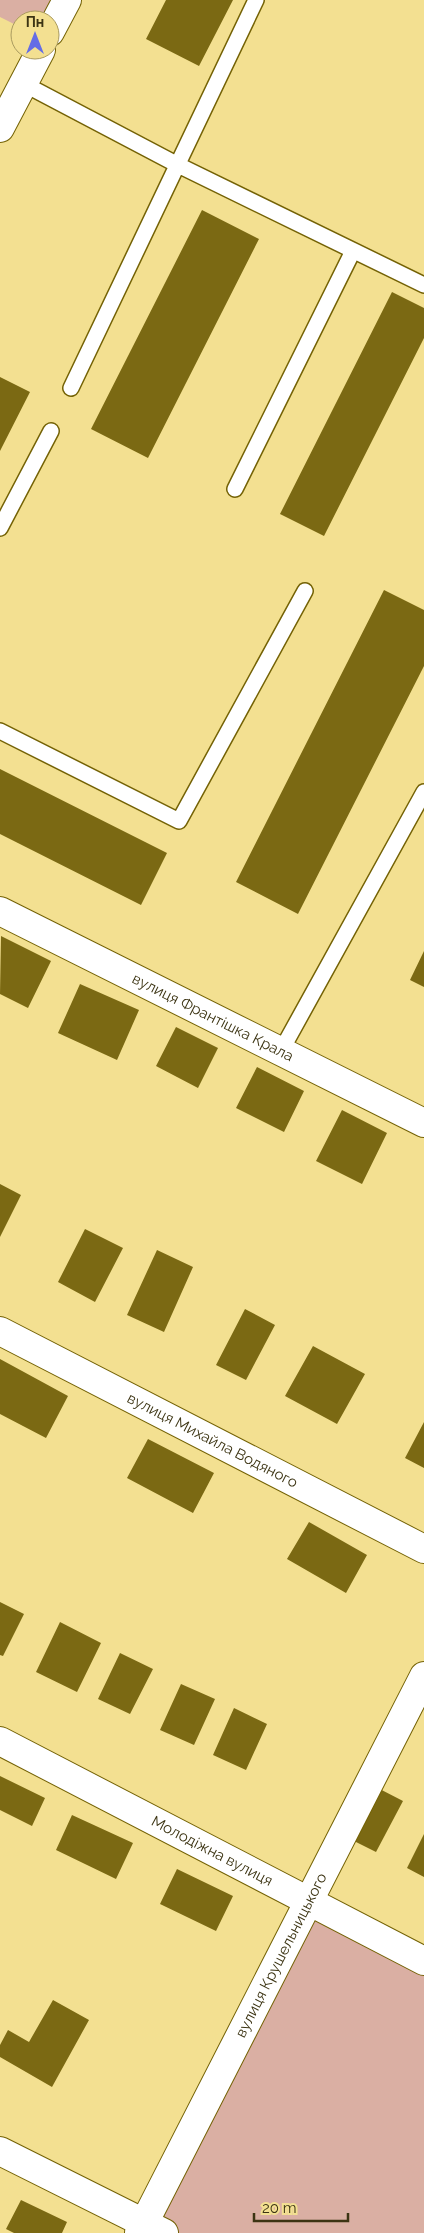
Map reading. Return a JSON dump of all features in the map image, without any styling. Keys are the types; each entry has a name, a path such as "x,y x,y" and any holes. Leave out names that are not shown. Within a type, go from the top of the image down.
{"street":[{"path":"60,13 67,0"},
{"path":"0,128 36,60"},
{"name":"вулиця Франтішка Крала","path":"0,910 424,1123"},
{"name":"вулиця Михайла Водяного","path":"0,1331 424,1549"},
{"name":"вулиця Крушельницького","path":"149,2230 309,1901 424,1676"},
{"name":"Молодіжна вулиця","path":"0,1741 424,1960"},
{"path":"0,2151 149,2230"}],"lane":[{"path":"72,388 176,164 256,0"},
{"path":"24,84 176,164 424,284"},
{"path":"235,489 354,251"},
{"path":"0,528 51,431"},
{"path":"0,731 179,821 305,591"},
{"path":"280,1051 424,792"}],"shaded area":[{"path":"0,0 62,0 56,10 10,10 10,22 0,17"},
{"path":"307,1905 424,1961 424,2233 164,2233 144,2224"}],"building":[{"path":"166,0 233,0 199,66 146,39"},
{"path":"202,210 259,239 148,458 91,429"},
{"path":"392,292 424,308 424,338 324,536 280,514"},
{"path":"0,377 30,392 0,451"},
{"path":"384,590 424,610 424,666 298,914 236,882"},
{"path":"0,769 167,853 141,905 0,834"},
{"path":"1,936 51,961 28,1008 0,994"},
{"path":"424,951 424,987 410,980"},
{"path":"80,984 139,1010 117,1060 58,1033"},
{"path":"176,1027 218,1048 198,1088 156,1066"},
{"path":"257,1067 304,1091 284,1132 236,1108"},
{"path":"342,1110 387,1133 362,1184 316,1161"},
{"path":"0,1184 21,1195 0,1237"},
{"path":"85,1229 123,1248 95,1302 58,1282"},
{"path":"157,1250 193,1267 164,1332 127,1315"},
{"path":"245,1309 275,1325 246,1380 216,1365"},
{"path":"313,1346 365,1374 337,1424 285,1396"},
{"path":"0,1359 68,1396 46,1438 0,1414"},
{"path":"424,1422 424,1468 405,1458"},
{"path":"148,1439 214,1473 193,1513 127,1478"},
{"path":"309,1522 367,1555 346,1593 287,1559"},
{"path":"0,1602 24,1614 3,1656 0,1655"},
{"path":"60,1622 101,1643 77,1692 36,1672"},
{"path":"120,1653 153,1669 130,1714 98,1699"},
{"path":"181,1684 215,1699 194,1745 160,1730"},
{"path":"234,1708 267,1724 246,1770 213,1755"},
{"path":"0,1776 45,1798 32,1826 0,1810"},
{"path":"370,1784 403,1801 376,1852 344,1836"},
{"path":"72,1815 133,1843 116,1879 56,1850"},
{"path":"424,1834 424,1877 407,1868"},
{"path":"177,1869 233,1896 216,1931 160,1904"},
{"path":"53,2000 89,2020 52,2087 0,2057 0,2045 8,2030 29,2042"},
{"path":"21,2200 67,2222 62,2233 14,2233 6,2229"}]}
